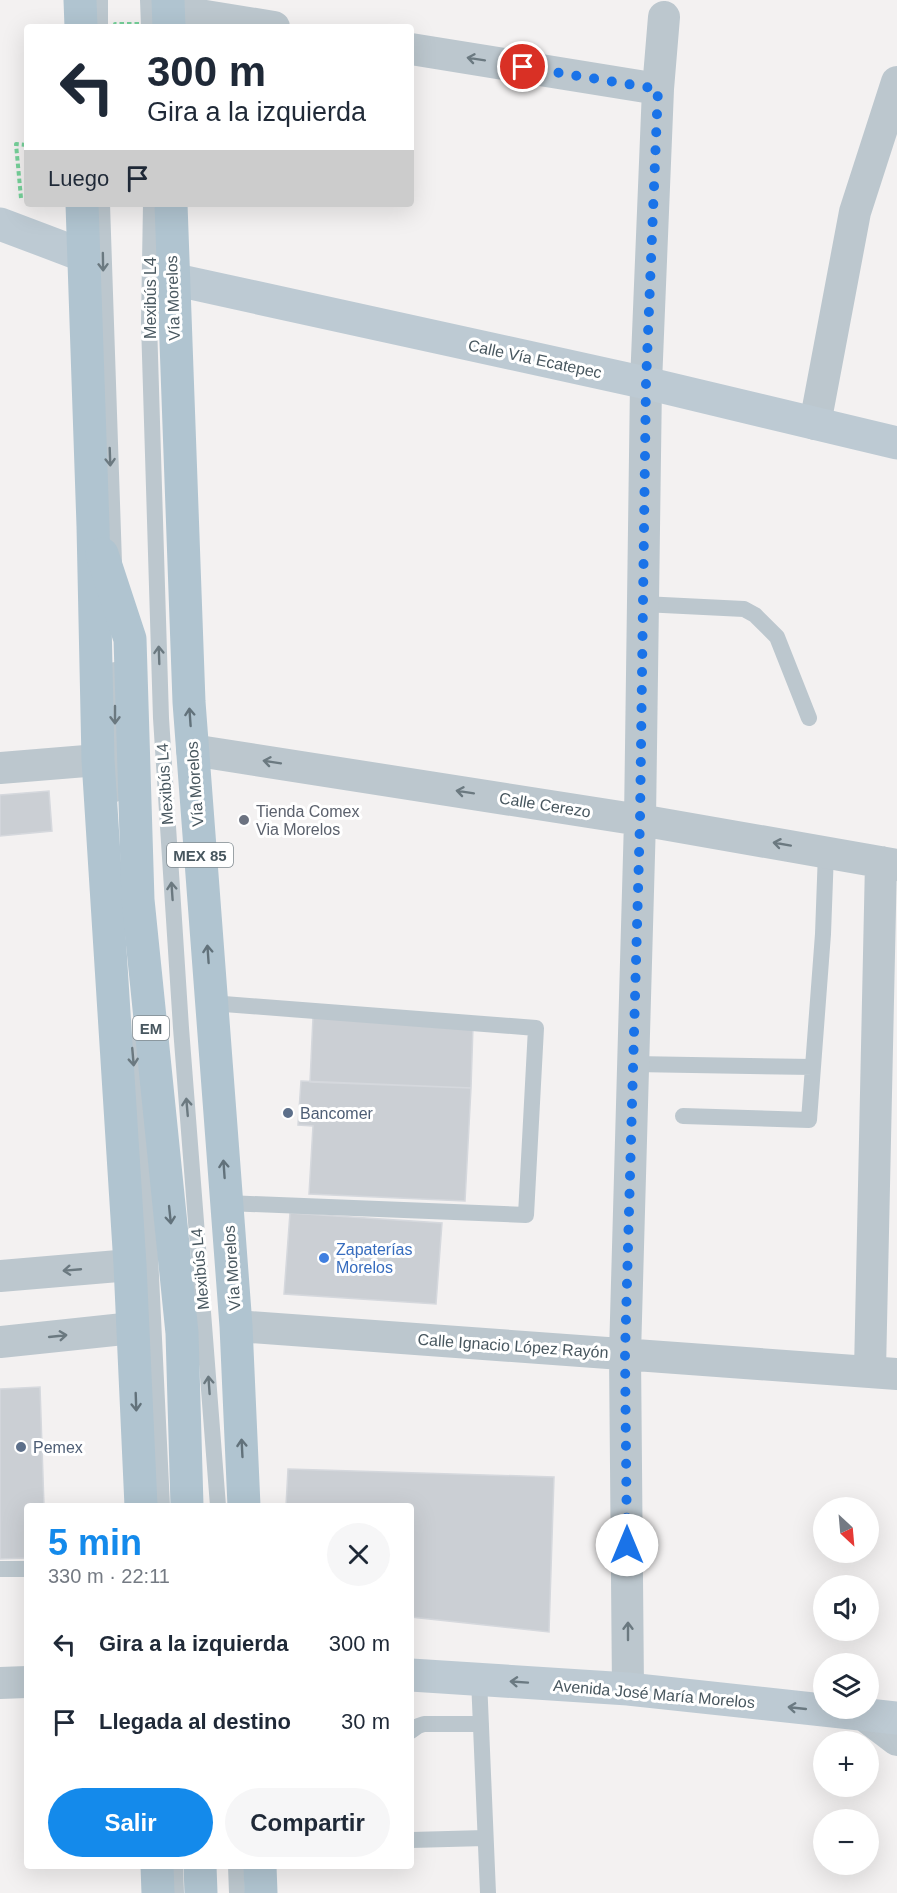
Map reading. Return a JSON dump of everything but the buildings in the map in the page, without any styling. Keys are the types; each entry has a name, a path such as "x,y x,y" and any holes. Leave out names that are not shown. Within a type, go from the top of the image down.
{"main road":[{"path":"80,0 81,24"},
{"path":"82,207 82,255 98,540 98,760 130,1265 141,1503"},
{"name":"Vía Morelos","path":"171,207 189,702 236,1326 244,1503"},
{"path":"12,229 82,255"},
{"name":"Calle Vía Ecatepec","path":"172,279 646,383 897,443"},
{"name":"EM","path":"98,540 130,639 138,900 182,1333 188,1503"},
{"name":"Avenida José María Morelos","path":"414,1675 628,1689 813,1709"},
{"name":"Avenida José María Morelos","path":"879,1716 897,1718"},
{"path":"157,1869 158,1893"},
{"path":"200,1869 201,1893"},
{"path":"260,1869 261,1893"}],"street":[{"path":"157,15 245,24"},
{"path":"628,1689 625,1354 640,820 646,383 658,89 664,17"},
{"path":"414,49 658,89"},
{"path":"815,424 855,212 897,82"},
{"name":"Calle Cerezo","path":"192,750 640,820 889,863"},
{"path":"0,768 98,760"},
{"path":"883,1372 889,863"},
{"path":"0,1276 130,1265"},
{"name":"Calle Ignacio López Rayón","path":"236,1326 883,1372"},
{"path":"0,1342 133,1328"},
{"path":"0,1683 24,1682"},
{"path":"869,1719 897,1740"}],"lane":[{"path":"100,0 100,24"},
{"path":"102,207 115,592 116,827 148,1234 162,1503"},
{"name":"Mexibús L4","path":"151,207 149,323 161,718 181,1028 218,1503"},
{"path":"643,604 744,609 755,615 777,637 809,718"},
{"path":"683,1116 809,1120 823,934 826,852"},
{"path":"211,1003 536,1028 526,1215 227,1203"},
{"path":"634,1064 813,1067"},
{"path":"0,1569 24,1569"},
{"path":"479,1679 488,1893"},
{"path":"414,1729 424,1724 481,1724"},
{"path":"414,1840 485,1838"},
{"path":"175,1869 176,1893"},
{"path":"236,1869 237,1893"}],"path":[{"path":"115,24 157,15"},
{"path":"12,229 16,144 24,145"}],"place":[{"name":"Tienda Comex Via Morelos","path":"244,820"},
{"name":"Bancomer","path":"288,1113"},
{"name":"Zapaterías Morelos","path":"324,1258"},
{"name":"Pemex","path":"21,1447"}],"route":[{"path":"523,67 658,89 646,383 640,820 625,1354 627,1545"}]}
